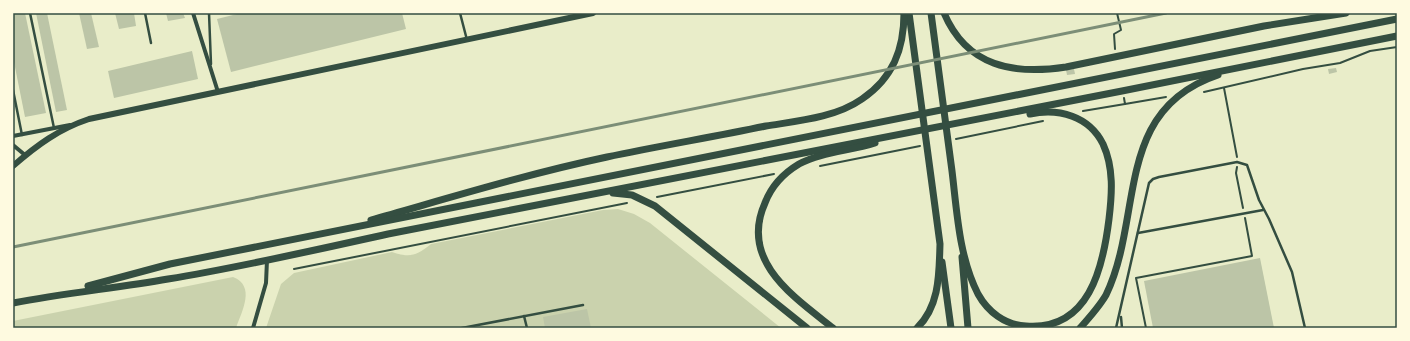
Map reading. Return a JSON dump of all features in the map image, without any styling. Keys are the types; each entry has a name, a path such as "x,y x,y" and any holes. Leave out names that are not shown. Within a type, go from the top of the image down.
{"main road":[{"path":"322,234 508,180 607,157 809,118 845,108 861,100 889,74 901,47 904,13"},
{"path":"909,13 951,328"},
{"path":"931,13 961,240 968,328"},
{"path":"944,13 961,40 980,56 1001,67 1036,71 1066,67 1264,26 1346,13"},
{"path":"59,294 170,264 1397,19"},
{"path":"13,303 59,294 168,279 267,260 1397,36"},
{"path":"1080,328 1097,308 1113,279 1134,178 1145,140 1159,116 1179,95 1202,81 1250,64"},
{"path":"961,122 996,120 1041,112 1071,115 1087,123 1099,136 1107,153 1111,176 1109,216 1101,264 1091,291 1082,304 1070,315 1051,324 1029,327 1018,326 1006,322 995,315 979,295 972,280 961,240"},
{"path":"833,328 787,292 769,269 760,241 759,230 761,211 772,189 779,180 797,165 811,159 864,146 903,133"},
{"path":"601,193 618,193 645,200 655,206 807,328"},
{"path":"917,328 933,305 938,277 940,244"}],"street":[{"path":"193,13 198,34 211,65 218,92"},
{"path":"13,136 593,13"},
{"path":"13,166 49,137 76,123"},
{"path":"13,145 25,155"},
{"path":"253,328 265,289 267,260"}],"lane":[{"path":"30,13 54,128"},
{"path":"145,13 151,43"},
{"path":"208,13 211,65"},
{"path":"460,13 466,40"},
{"path":"13,90 22,135"},
{"path":"1116,328 1148,187 1153,179 1238,162 1247,165 1250,171 1256,193 1263,210 1269,219 1292,272 1305,328"},
{"path":"1138,233 1263,210"},
{"path":"462,328 583,305"},
{"path":"1120,314 1122,328"},
{"path":"524,316 527,328"}],"path":[{"path":"1116,13 1121,30 1114,34 1116,54"},
{"path":"1202,92 1303,69 1340,64 1370,51 1397,47"},
{"path":"1146,328 1136,278 1252,256 1236,173 1238,162 1224,88"},
{"path":"1122,91 1125,104"},
{"path":"1071,115 1179,95"},
{"path":"949,140 1049,120"},
{"path":"819,166 926,145"},
{"path":"645,200 774,174"},
{"path":"294,269 629,203"}],"green space":[{"path":"618,209 634,214 650,223 781,328 266,328 281,284 294,273 392,252 404,255 413,255 431,244 603,210"},
{"path":"233,277 240,281 244,286 246,293 244,307 236,328 13,328 13,321"}],"building":[{"path":"13,13 25,13 46,113 25,117 13,57"},
{"path":"36,13 47,13 67,110 56,112"},
{"path":"79,13 91,13 99,47 87,49"},
{"path":"115,13 134,13 136,26 119,29"},
{"path":"166,13 183,13 185,18 168,21"},
{"path":"241,13 402,13 406,29 231,72 217,19"},
{"path":"192,51 198,79 114,98 108,71"},
{"path":"1336,68 1337,72 1329,74 1328,69"},
{"path":"1074,69 1075,74 1067,75 1066,70"},
{"path":"1260,258 1274,328 1153,328 1144,281"},
{"path":"587,309 591,328 545,328 543,317"}],"railway":[{"path":"13,247 1166,13"}]}
